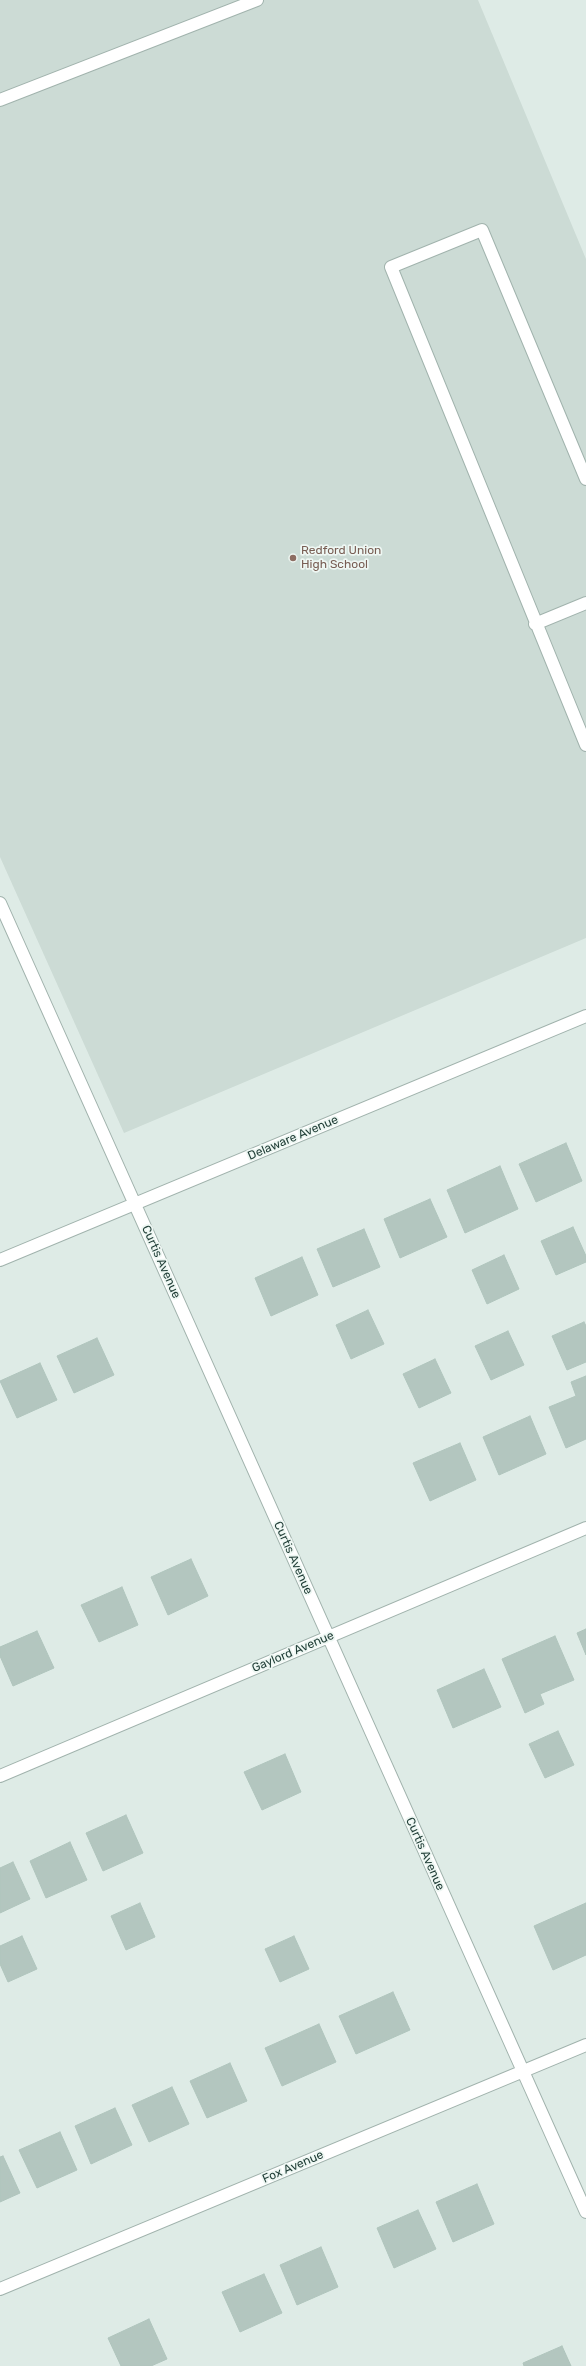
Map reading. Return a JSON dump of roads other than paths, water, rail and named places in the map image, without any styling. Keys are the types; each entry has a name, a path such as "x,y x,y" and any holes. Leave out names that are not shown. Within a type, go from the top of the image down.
{"street":[{"path":"0,100 257,0"},
{"path":"586,479 482,230 391,267 535,624 586,745"},
{"path":"535,624 586,603"},
{"name":"Curtis Avenue","path":"0,903 586,2212"},
{"name":"Delaware Avenue","path":"0,1260 586,1016"},
{"name":"Gaylord Avenue","path":"0,1776 586,1528"},
{"name":"Fox Avenue","path":"0,2289 586,2045"}],"place":[{"name":"Redford Union High School","path":"293,558"}]}
